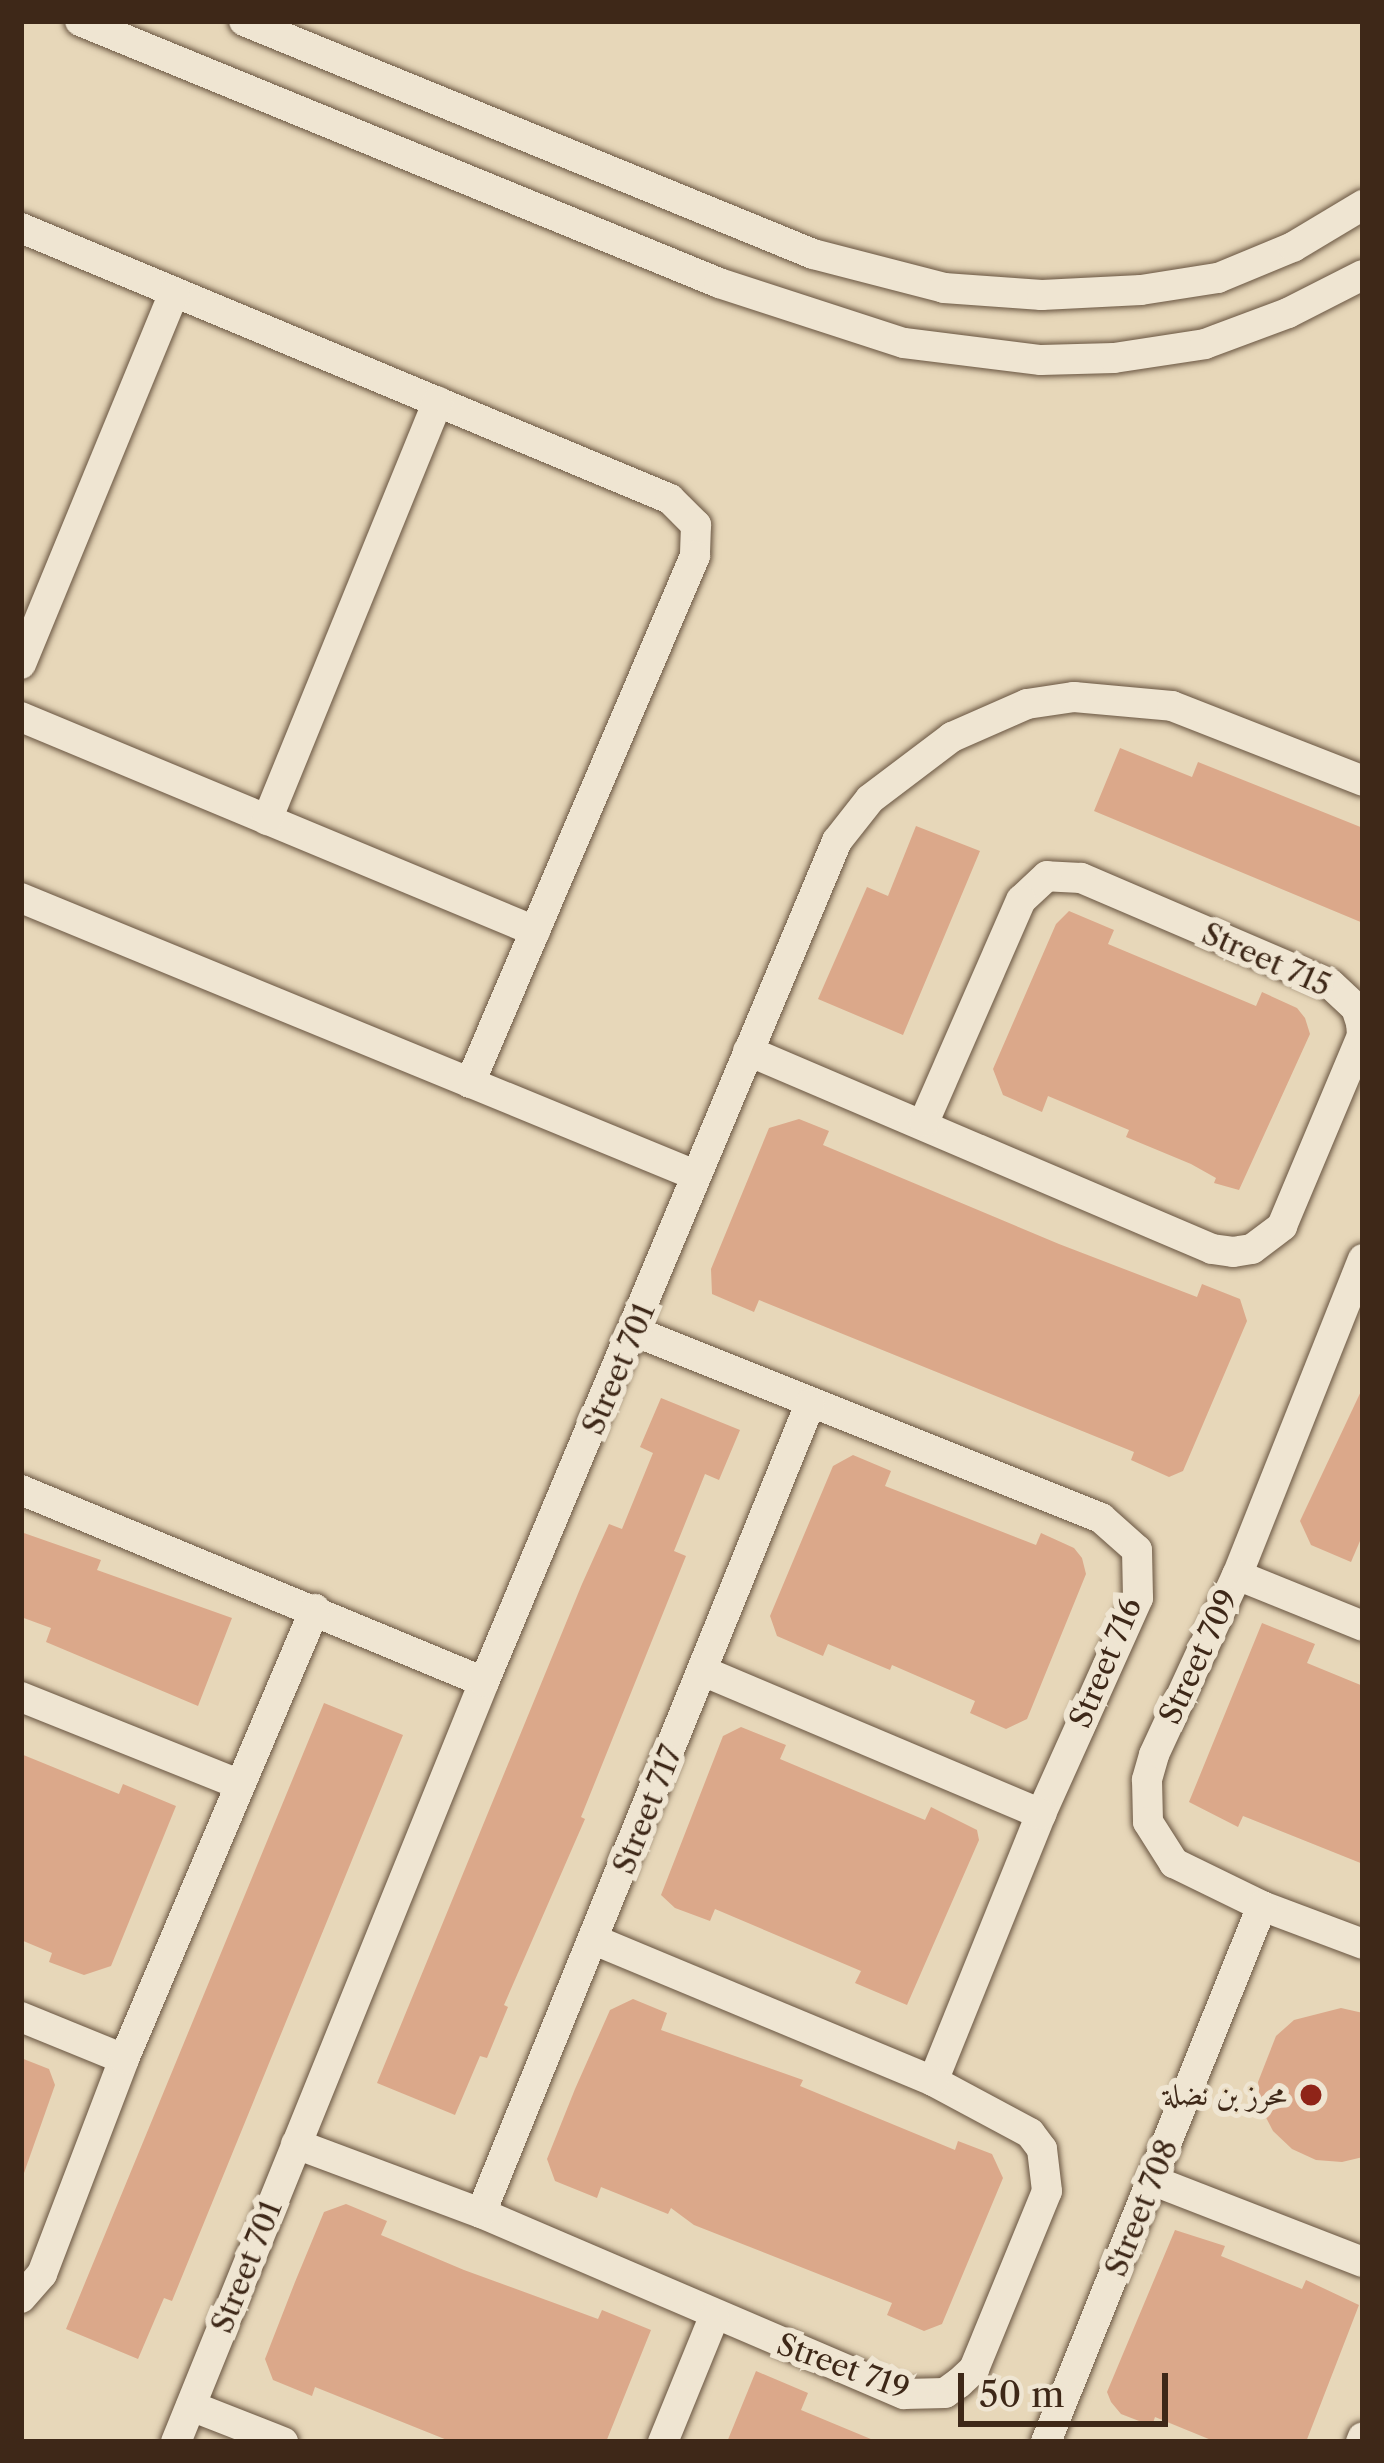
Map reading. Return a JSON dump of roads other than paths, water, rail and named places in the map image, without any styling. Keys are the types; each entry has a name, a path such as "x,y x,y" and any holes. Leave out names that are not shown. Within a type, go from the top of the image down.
{"street":[{"path":"80,21 719,283 904,343 1041,360 1114,358 1205,344 1288,313 1363,275"},
{"path":"244,21 813,254 944,288 1042,295 1141,290 1218,278 1293,247 1363,205"},
{"path":"21,228 681,504 698,536 695,556 470,1083"},
{"path":"21,664 174,292"},
{"path":"267,820 438,402"},
{"name":"Street 701","path":"176,2442 484,1682 635,1333 695,1175 837,841 870,799 904,769 985,721 1027,704 1074,697 1172,706 1363,782"},
{"path":"21,717 535,931"},
{"name":"Street 715","path":"748,1051 924,1122 1212,1250 1252,1250 1282,1226 1362,1036 1361,1023 1356,1008 1330,985 1081,878 1047,877 1021,900 924,1122"},
{"path":"21,898 695,1175"},
{"name":"Street 709","path":"1363,1258 1354,1308 1154,1755 1147,1780 1148,1822 1174,1863 1262,1906 1363,1944"},
{"name":"Street 716","path":"635,1333 1101,1518 1137,1550 1138,1598 1041,1814 933,2081"},
{"name":"Street 717","path":"481,2213 705,1672 810,1404"},
{"path":"21,1490 484,1682"},
{"path":"1238,1575 1363,1625"},
{"path":"21,2299 42,2274 124,2059 315,1609"},
{"path":"705,1672 1041,1814"},
{"path":"21,1697 238,1784"},
{"name":"Street 708","path":"1046,2442 1262,1906"},
{"name":"Street 719","path":"296,2144 481,2213 714,2317 904,2394 945,2393 974,2369 1047,2191 1048,2168 1030,2133 933,2081 594,1940"},
{"path":"21,2017 124,2059"},
{"path":"1154,2181 1363,2262"},
{"path":"663,2442 714,2317"},
{"path":"191,2406 283,2442"}],"place":[{"name":"محرز بن نضلة","path":"1311,2095"}]}
